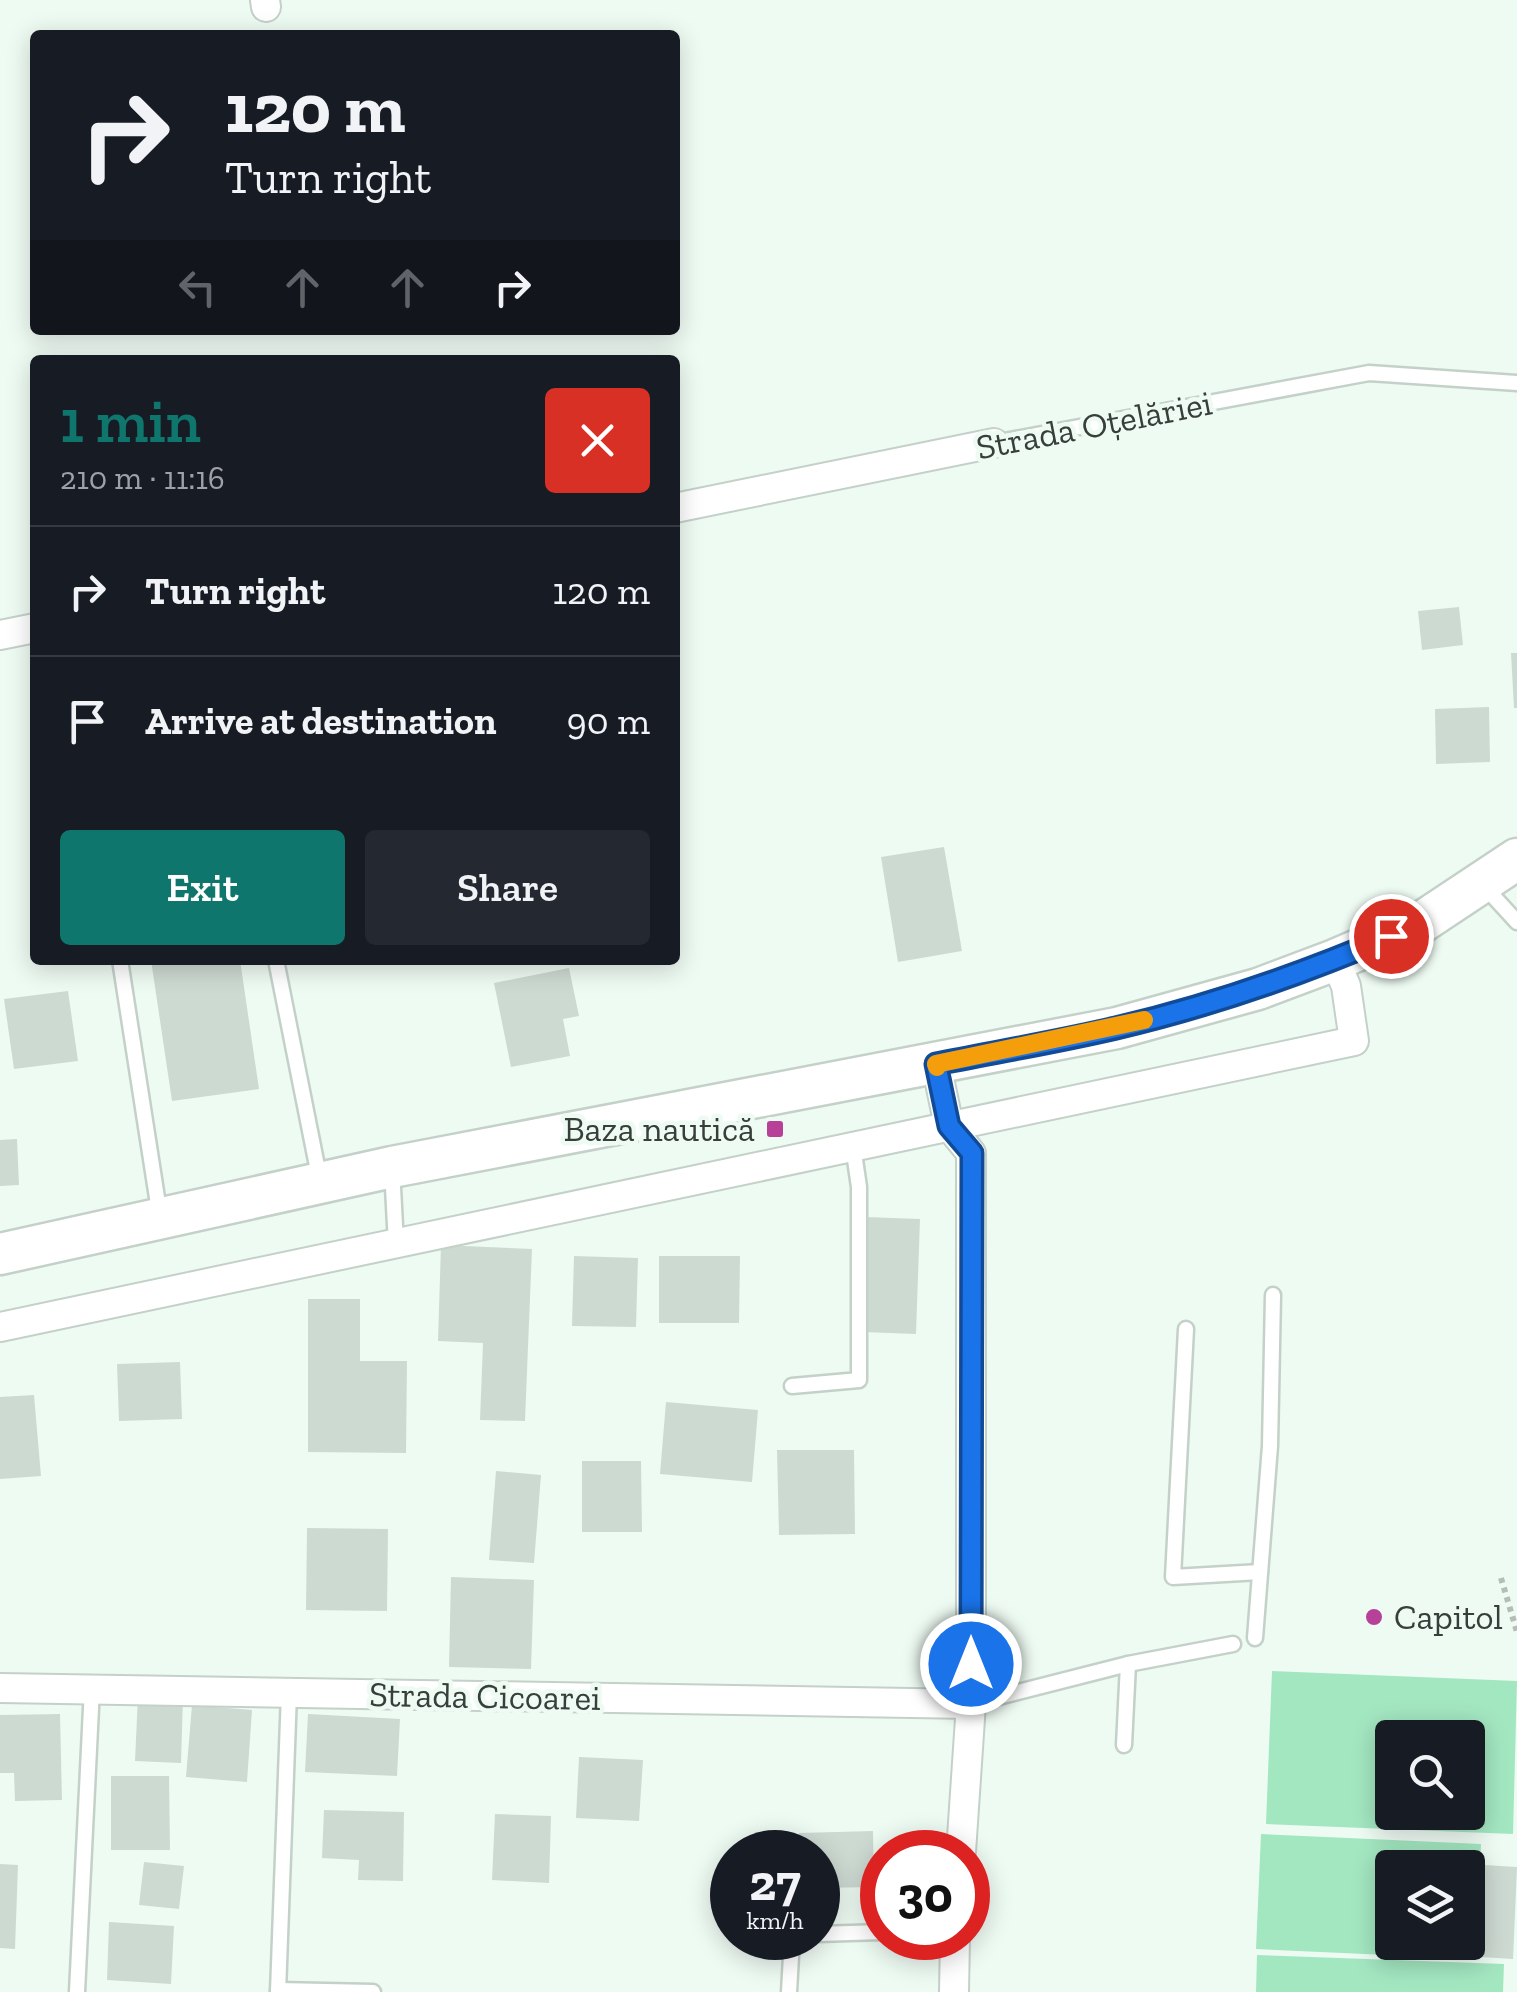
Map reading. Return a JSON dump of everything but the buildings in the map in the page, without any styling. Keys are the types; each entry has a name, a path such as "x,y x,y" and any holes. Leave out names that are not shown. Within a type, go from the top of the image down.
{"main road":[{"path":"0,1254 392,1167 1117,1028 1258,988 1335,960 1419,924 1517,859"}],"street":[{"name":"Strada Oțelăriei","path":"680,507 994,443"},
{"path":"0,634 30,629"},
{"path":"0,1327 1354,1040 1346,986 1335,960"},
{"path":"936,1064 949,1126 972,1153 971,1704 962,1830"},
{"name":"Strada Cicoarei","path":"0,1688 971,1704"},
{"path":"954,1992 955,1960"}],"lane":[{"name":"Strada Oțelăriei","path":"994,443 1369,373 1517,384"},
{"path":"1482,884 1517,922"},
{"path":"121,965 160,1218"},
{"path":"277,965 320,1182"},
{"path":"792,1386 859,1380 859,1188 853,1146"},
{"path":"392,1167 396,1245"},
{"path":"1255,1638 1270,1446 1273,1295"},
{"path":"1186,1329 1174,1577 1260,1572"},
{"path":"971,1704 1128,1664 1233,1644"},
{"path":"1124,1745 1128,1664"},
{"path":"77,1992 92,1687"},
{"path":"289,1692 278,1991 372,1992"},
{"path":"789,1992 791,1960"}],"path":[{"path":"1502,1578 1517,1632"}],"green space":[{"path":"1272,1671 1517,1681 1513,1834 1414,1830 1485,1830 1485,1720 1375,1720 1375,1828 1266,1824"},
{"path":"1261,1834 1481,1844 1481,1850 1375,1850 1375,1954 1256,1949"},
{"path":"1257,1955 1504,1964 1503,1992 1256,1992"}],"slow traffic":[{"path":"937,1067 936,1064 1144,1020"}],"place":[{"name":"Baza nautică","path":"775,1129"},
{"name":"Capitol","path":"1374,1617"}],"route":[{"path":"971,1664 972,1153 949,1126 936,1064 1117,1028 1258,988 1391,936"}]}
